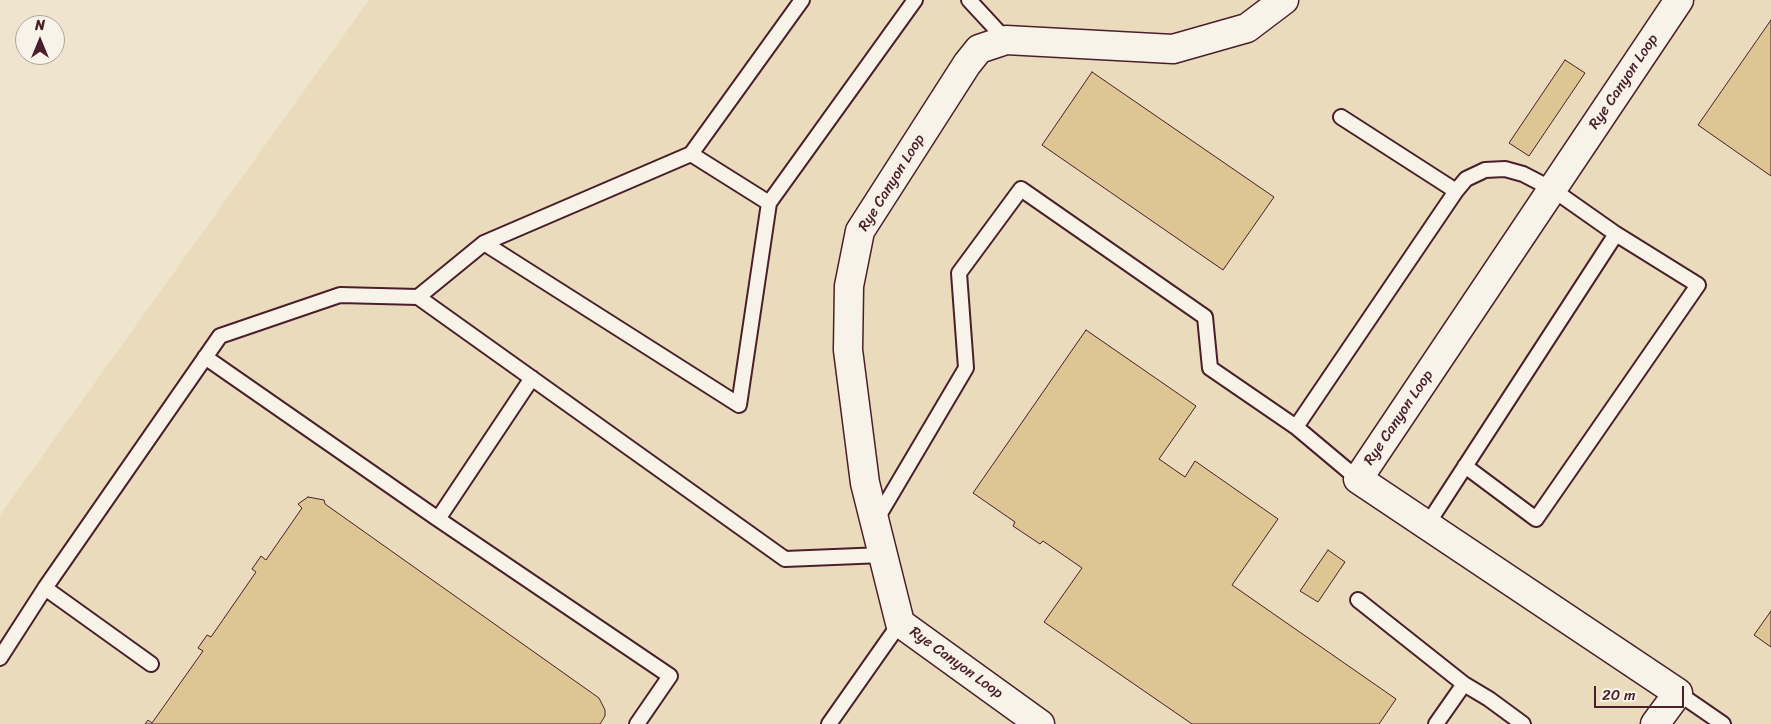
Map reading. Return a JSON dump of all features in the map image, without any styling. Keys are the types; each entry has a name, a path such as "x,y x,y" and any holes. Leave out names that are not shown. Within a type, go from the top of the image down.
{"street":[{"name":"Rye Canyon Loop","path":"1040,724 900,623 865,483 848,350 849,286 860,231 967,64 979,50 1006,40 1173,49 1247,28 1284,0"},
{"name":"Rye Canyon Loop","path":"1674,2 1552,189 1358,479 1678,693"},
{"path":"1654,724 1678,693"}],"lane":[{"path":"418,297 484,242 691,154 802,0"},
{"path":"484,242 739,405 769,203 916,0"},
{"path":"969,0 1006,40"},
{"path":"1340,117 1456,191"},
{"path":"691,154 769,203"},
{"path":"1296,427 1456,191 1466,179 1485,170 1505,169 1523,174 1552,189 1616,234 1698,285 1536,519 1466,466"},
{"path":"875,523 966,368 959,273 1021,189 1205,317 1210,368 1296,427 1358,479"},
{"path":"1427,525 1616,234"},
{"path":"0,658 45,588 220,336 340,295 418,297 785,558 883,555"},
{"path":"205,358 670,676 637,724"},
{"path":"438,519 532,378"},
{"path":"45,588 151,664"},
{"path":"1358,600 1464,684 1489,699 1522,724"},
{"path":"829,724 900,623"},
{"path":"1436,724 1464,684"},
{"path":"1678,693 1723,724"}],"shaded area":[{"path":"369,0 1771,0 1771,724 0,724 0,515"}],"building":[{"path":"1771,20 1771,176 1698,125"},
{"path":"1565,60 1585,73 1529,156 1509,143"},
{"path":"1092,72 1274,197 1223,270 1042,145"},
{"path":"1086,330 1196,406 1159,459 1185,477 1195,461 1278,519 1232,585 1396,699 1379,724 1192,724 1044,622 1082,568 1043,541 1040,544 1013,526 1015,522 973,493"},
{"path":"308,497 324,500 325,504 599,698 605,710 605,716 600,724 145,724 148,720 152,723 203,651 198,648 207,635 211,637 256,572 252,569 261,556 266,560 302,508 298,504"},
{"path":"1328,550 1345,562 1318,602 1300,591"},
{"path":"1771,611 1771,647 1754,635"}]}
